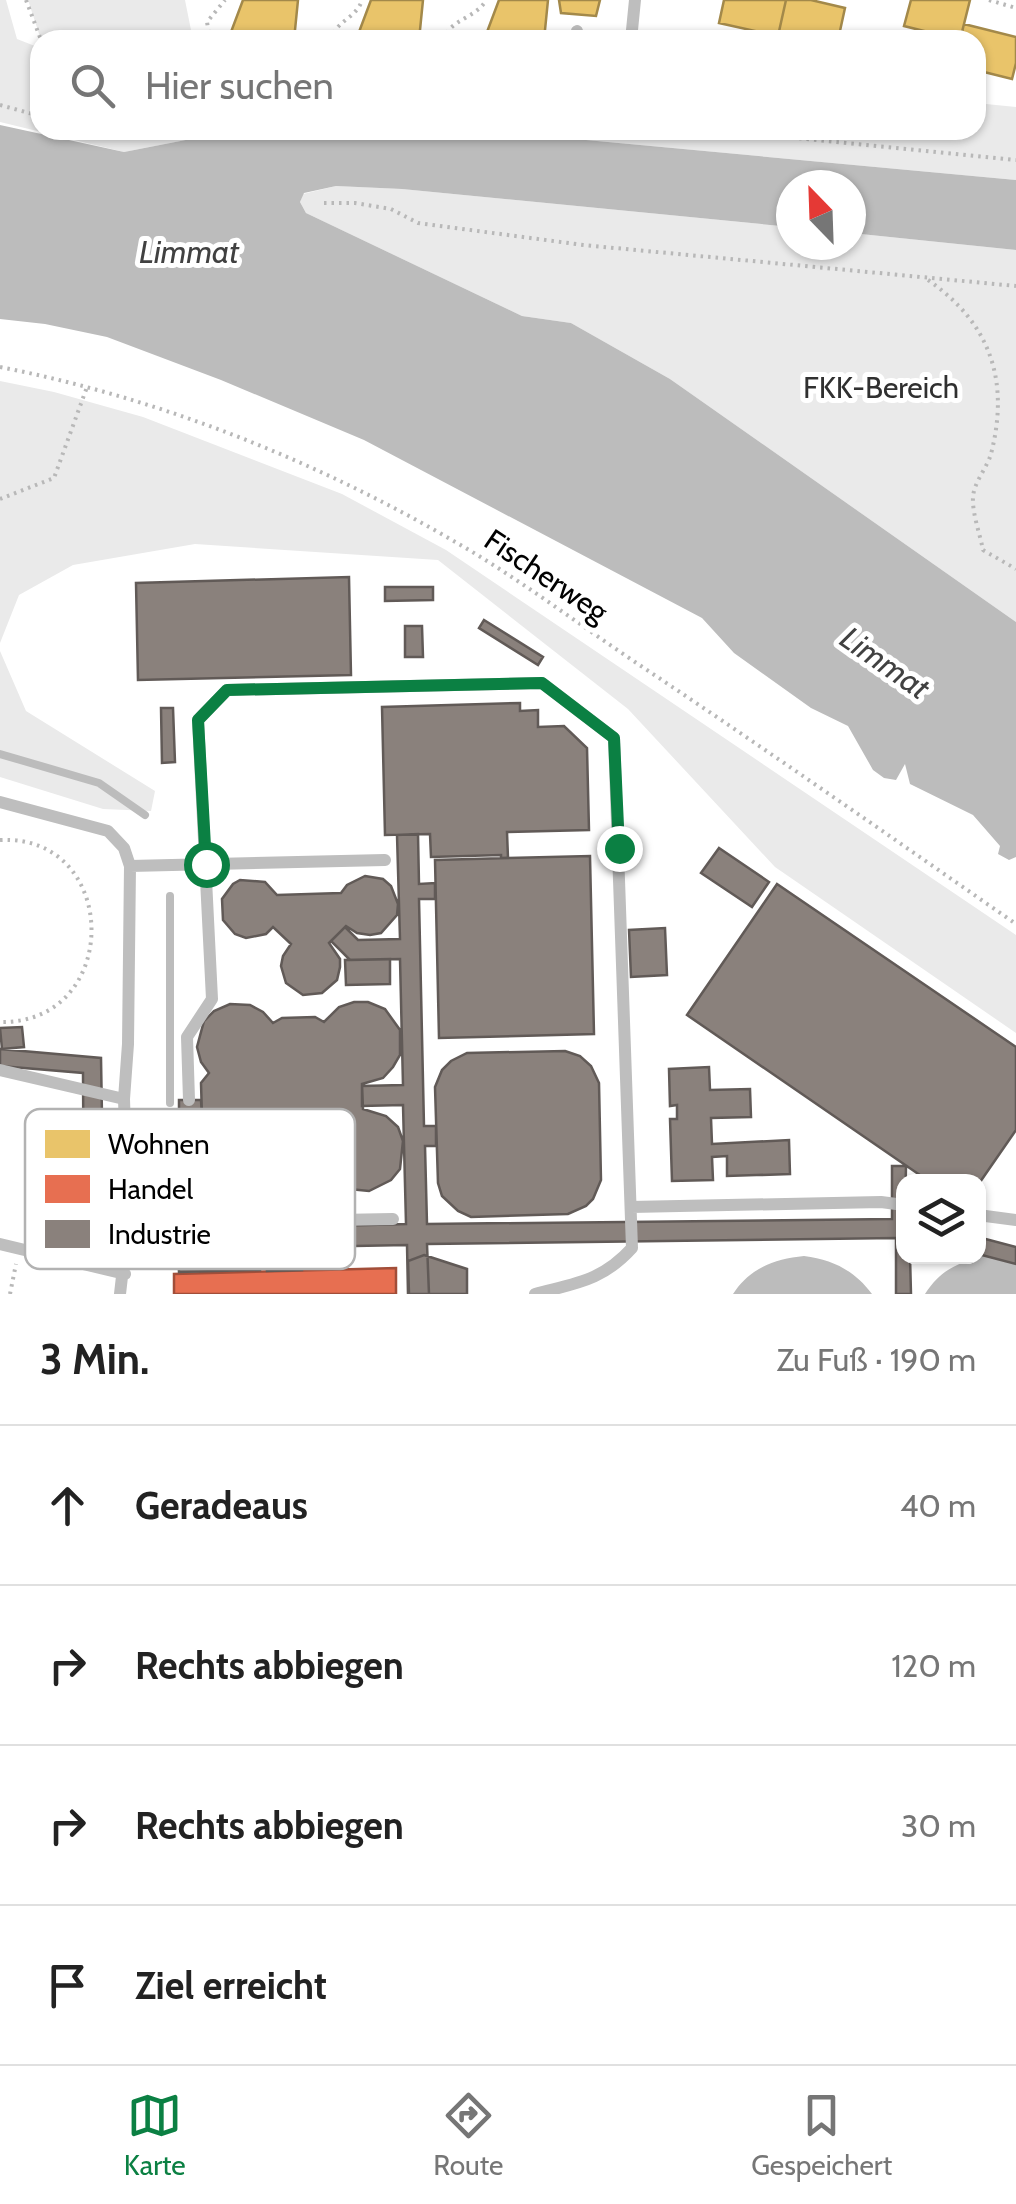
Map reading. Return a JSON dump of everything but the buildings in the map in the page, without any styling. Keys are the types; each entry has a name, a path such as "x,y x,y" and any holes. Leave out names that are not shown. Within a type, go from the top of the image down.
{"lane":[{"path":"633,30 635,0"},
{"path":"188,1100 187,1037 212,999 198,720 227,690 542,683 614,738 632,1248 618,1264 592,1281 536,1294"},
{"path":"0,802 108,831 124,848 130,866 124,1109"},
{"path":"130,866 385,860"},
{"path":"0,1070 124,1099"},
{"path":"631,1207 896,1204"},
{"path":"986,1216 1016,1220"},
{"path":"355,1220 393,1219"},
{"path":"0,1244 25,1250"},
{"path":"104,1269 125,1274"},
{"path":"120,1294 125,1269"}],"path":[{"path":"26,0 36,30"},
{"path":"208,30 207,22 226,0"},
{"path":"334,30 360,8 362,0"},
{"path":"448,30 478,12 486,0"},
{"path":"989,0 1016,8"},
{"path":"3,106 30,113"},
{"path":"817,140 1016,160"},
{"path":"324,203 355,203 390,210 418,222 583,246 1016,286"},
{"path":"924,277 954,298 972,317 986,343 996,376 996,415 991,456 973,496 983,550 1016,569"},
{"name":"Fischerweg","path":"0,368 86,387 252,443 350,485 454,541 1016,924"},
{"path":"0,499 54,478 86,387"},
{"path":"0,840 13,839 42,848 67,865 84,890 93,919 92,949 81,978 61,1001 35,1016 0,1022"},
{"path":"10,1294 20,1249"}],"green space":[{"path":"0,0 6,0 17,39 30,44 30,129 0,122"},
{"path":"28,0 185,0 191,30 38,30"},
{"path":"986,104 1016,107 1016,180 586,140 986,140"},
{"path":"74,140 186,140 124,152"},
{"name":"FKK-Bereich","path":"336,186 402,189 776,226 776,260 866,260 866,235 1016,250 1016,622 670,379 571,323 522,316 306,213 300,202 303,194"},
{"path":"0,381 143,417 342,494 446,550 1016,935 1016,1033 775,867 628,709 438,560 195,544 73,565 19,595 0,643"},
{"path":"0,651 26,711 155,791 151,811 103,809 0,777"}],"water":[{"name":"Limmat","path":"0,125 30,132 30,140 69,140 124,152 186,140 586,140 1016,180 1016,250 866,235 866,170 776,170 776,226 402,189 336,186 304,193 300,202 306,213 522,316 571,323 670,379 1016,622 1016,857 1009,860 998,854 1000,846 973,815 910,784 905,764 896,780 873,770 848,726 811,708 734,653 702,618 364,440 107,337 0,319"},
{"path":"986,1254 1016,1255 1016,1294 925,1294 945,1272 959,1264 986,1264"},
{"path":"804,1256 842,1268 872,1294 733,1294 764,1266"}],"waterway":[{"path":"0,754 99,783 145,815"},
{"path":"170,896 170,1103"}],"route":[{"path":"206,864 198,720 227,690 542,683 614,738 619,848"}]}
